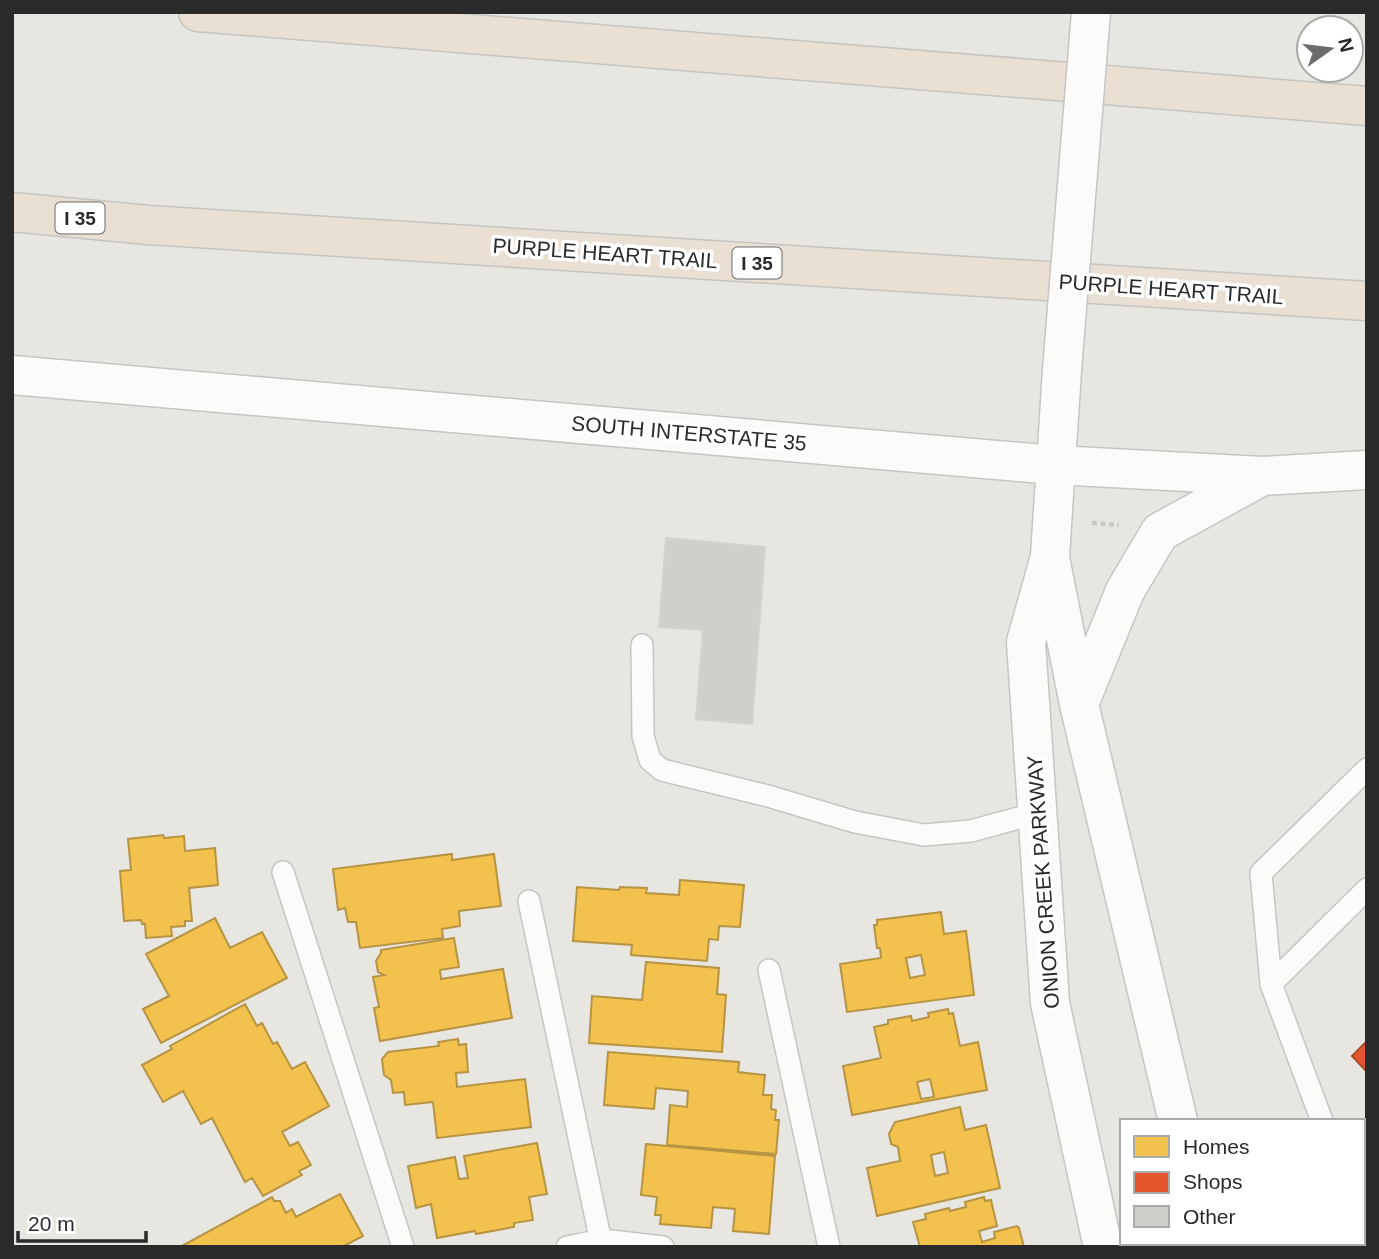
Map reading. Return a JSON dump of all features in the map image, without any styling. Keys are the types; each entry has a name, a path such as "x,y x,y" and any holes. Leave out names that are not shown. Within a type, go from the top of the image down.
{"highway":[{"path":"198,12 1367,106"},
{"path":"1258,96 1367,98"},
{"name":"PURPLE HEART TRAIL","path":"12,212 148,225 1367,301"}],"street":[{"name":"ONION CREEK PARKWAY","path":"1091,12 1050,557 1026,642 1050,1003 1103,1247"},
{"name":"SOUTH INTERSTATE 35","path":"12,375 1055,465 1262,476 1367,470"},
{"path":"1079,704 1125,591 1160,533 1262,476"},
{"name":"ONION CREEK PARKWAY","path":"1050,557 1079,704 1178,1119"}],"lane":[{"path":"642,645 643,736 650,760 662,770 768,796 855,822 924,835 971,831 1037,813"},
{"path":"1320,1119 1271,984 1261,873 1367,769"},
{"path":"283,872 403,1247"},
{"path":"1271,984 1367,889"},
{"path":"528,901 602,1243"},
{"path":"769,970 830,1247"},
{"path":"568,1247 602,1243 663,1247"}],"path":[{"path":"1086,523 1126,525"}],"building: Homes":[{"path":"163,835 164,838 184,836 185,851 215,848 218,885 189,888 192,921 185,921 185,926 171,927 172,936 146,938 145,924 142,924 141,920 124,921 120,871 131,870 128,839"},
{"path":"452,854 452,860 494,854 501,906 459,911 460,926 442,929 443,938 360,948 356,922 348,922 345,908 338,910 333,869"},
{"path":"680,880 744,885 740,927 719,926 718,940 709,939 707,961 631,955 632,945 573,941 577,887 619,890 620,887 647,888 646,893 679,895"},
{"path":"941,912 944,934 966,931 974,995 847,1012 840,964 881,958 874,925 877,925 877,920","holes":["921,955 925,975 910,978 906,958"]},
{"path":"215,918 230,948 262,932 287,978 161,1043 143,1009 169,996 146,954"},
{"path":"454,938 459,967 440,970 441,979 503,969 512,1018 380,1041 374,1008 379,1007 373,977 384,975 378,972 376,961 381,950"},
{"path":"646,962 719,968 717,994 726,995 722,1052 589,1043 592,996 642,1000"},
{"path":"245,1004 257,1026 262,1023 273,1044 277,1042 292,1069 305,1062 329,1106 282,1132 290,1146 298,1142 311,1165 299,1171 302,1175 263,1196 252,1178 245,1182 212,1118 201,1124 183,1091 163,1102 142,1065"},
{"path":"948,1009 949,1014 953,1013 960,1046 978,1042 987,1090 852,1115 843,1066 881,1058 874,1027 888,1024 888,1020 911,1016 912,1021 929,1017 928,1013","holes":["930,1079 934,1097 921,1099 917,1082"]},
{"path":"458,1039 459,1045 466,1044 468,1072 456,1073 457,1087 525,1079 531,1127 437,1138 433,1102 405,1105 404,1092 393,1093 391,1080 384,1075 382,1059 388,1052 439,1046 438,1042"},
{"path":"608,1052 739,1062 738,1072 765,1075 763,1095 772,1095 771,1109 776,1110 775,1120 779,1120 776,1154 667,1145 670,1105 687,1107 688,1091 656,1088 654,1109 604,1105"},
{"path":"960,1107 965,1130 986,1125 1000,1188 877,1216 867,1168 900,1161 898,1147 891,1144 889,1134 895,1122","holes":["944,1152 948,1173 935,1176 931,1155"]},
{"path":"537,1143 547,1194 529,1197 533,1220 514,1223 514,1227 437,1238 431,1204 416,1208 408,1166 455,1157 459,1179 468,1178 464,1156"},
{"path":"646,1144 775,1156 769,1234 733,1231 735,1209 713,1207 711,1228 660,1224 661,1215 655,1215 657,1197 641,1195"},
{"path":"340,1194 363,1236 342,1247 180,1247 272,1197 274,1201 280,1201 286,1213 292,1209 296,1217"},
{"path":"984,1197 985,1201 991,1200 997,1226 979,1231 982,1242 995,1238 994,1232 1017,1226 1024,1247 920,1247 913,1222 926,1219 925,1214 966,1207 965,1202"}],"building: Shops":[{"path":"1367,1041 1367,1072 1352,1056"}],"building: Other":[{"path":"666,538 765,547 752,724 696,719 703,630 659,627"}]}
